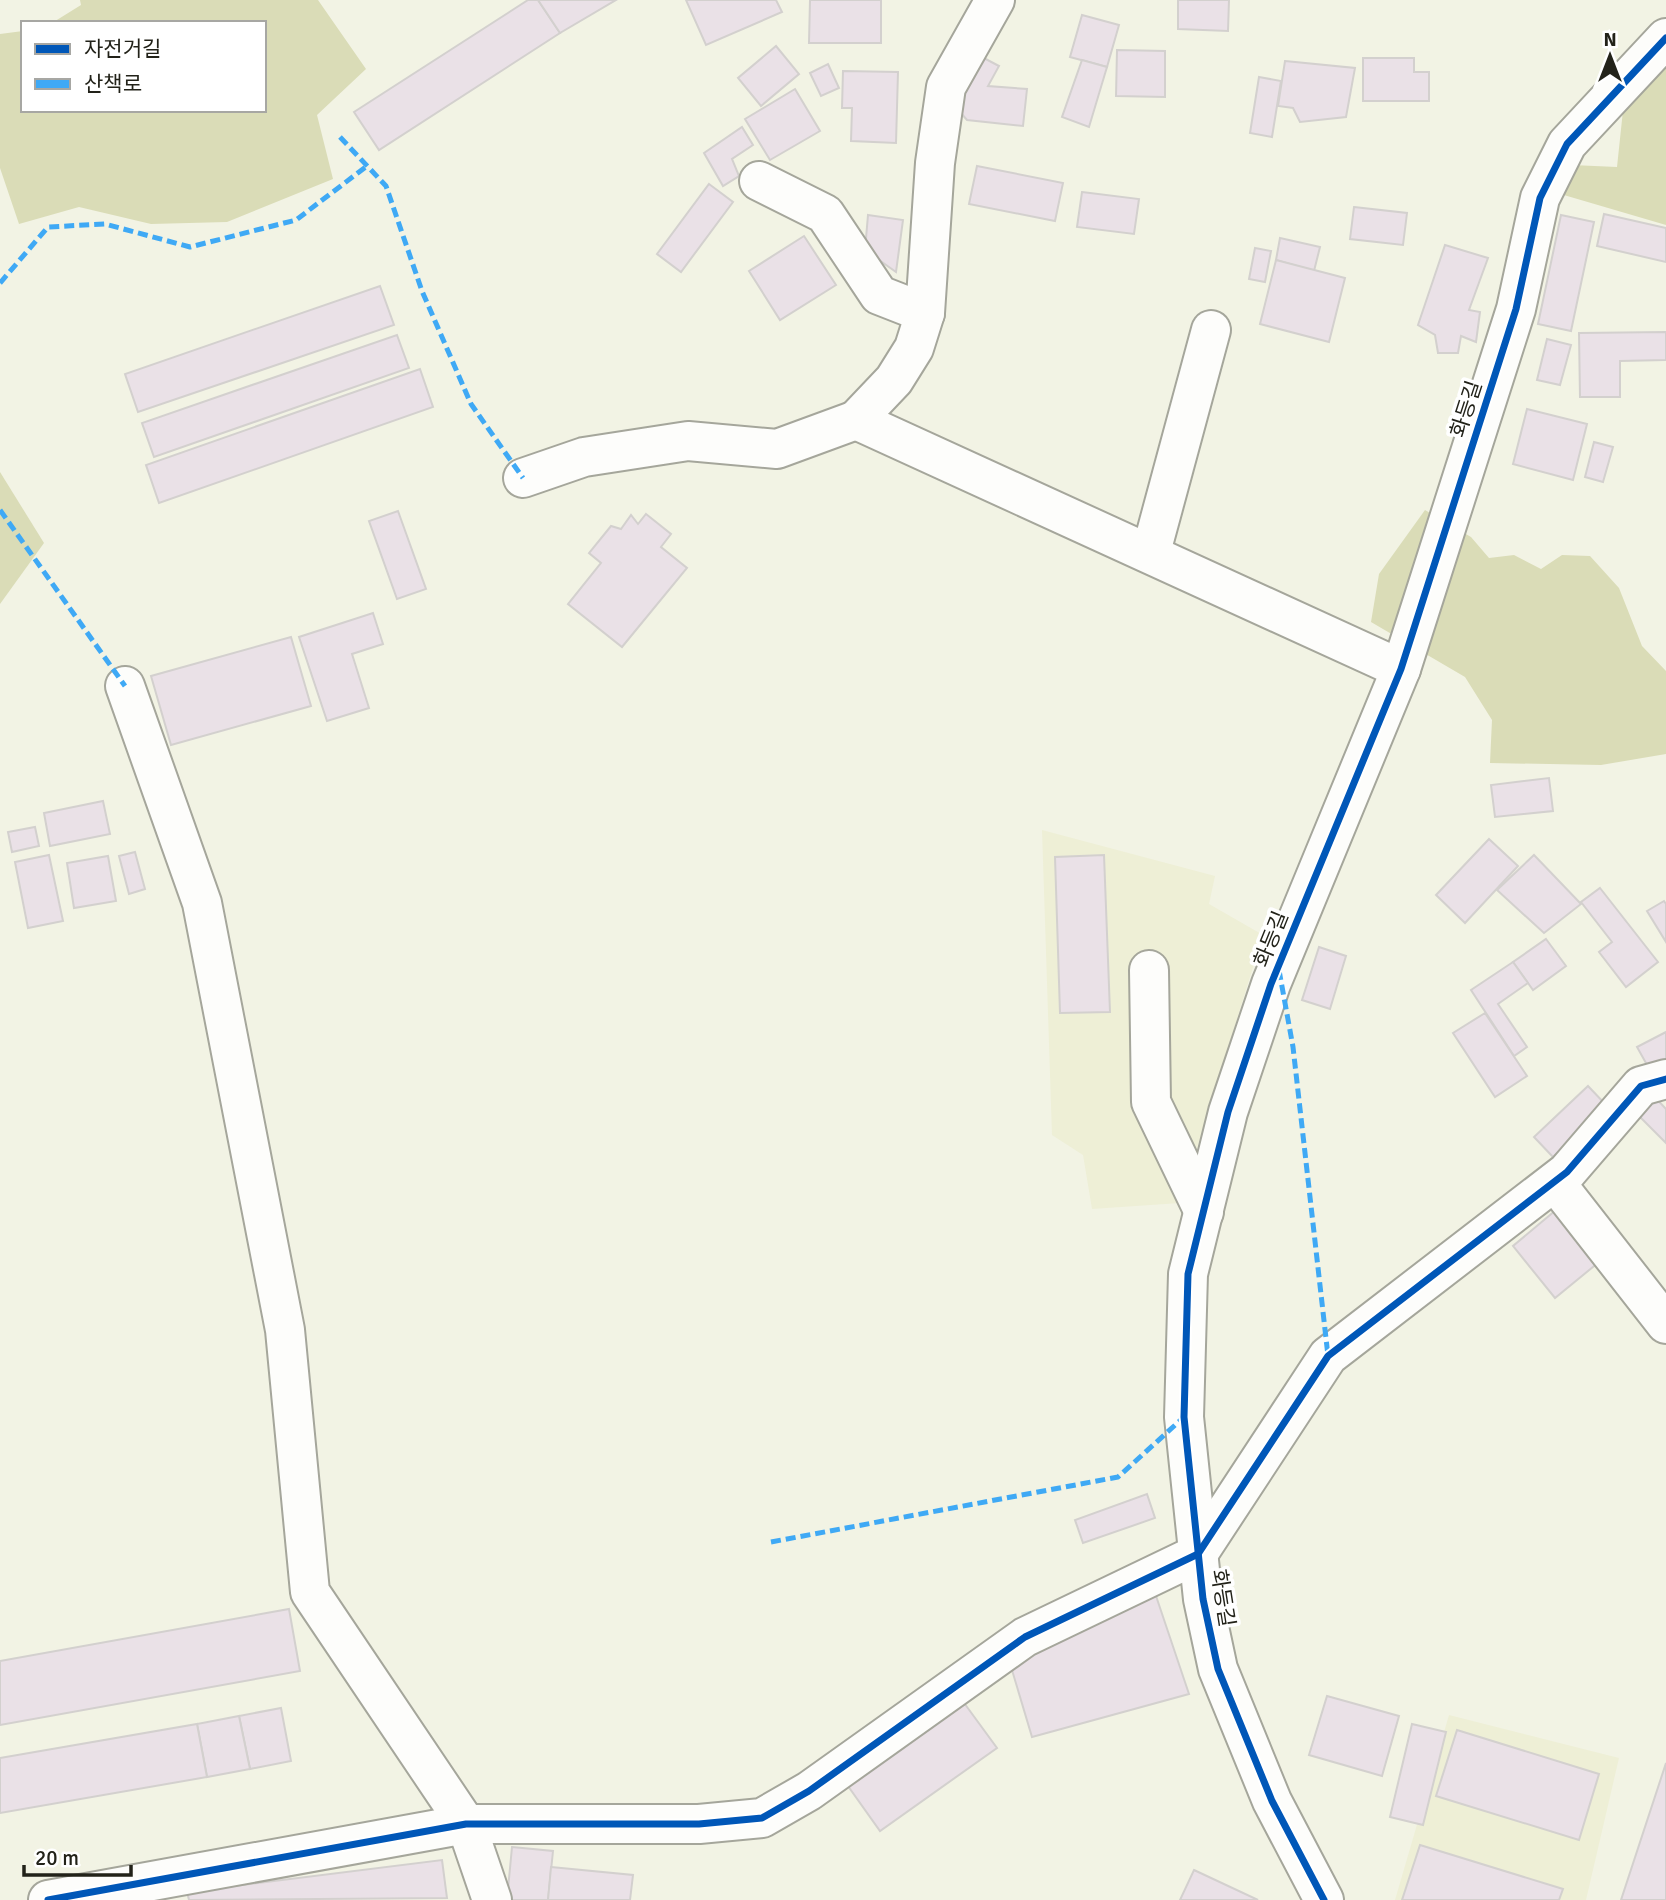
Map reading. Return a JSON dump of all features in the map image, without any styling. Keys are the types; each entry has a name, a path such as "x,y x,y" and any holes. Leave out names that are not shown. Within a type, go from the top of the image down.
{"street":[{"path":"523,478 584,457 688,440 777,449 856,420 894,380 914,348 925,313 935,163 946,87 995,0"},
{"name":"화등길","path":"1325,1900 1272,1801 1218,1669 1203,1599 1184,1417 1188,1274 1228,1112 1271,984 1401,669 1516,309 1540,198 1567,144 1666,38"},
{"path":"759,181 825,214 879,295 925,313"},
{"path":"1151,552 1211,330"},
{"path":"856,420 1151,552 1401,669"},
{"path":"125,686 202,903 285,1330 310,1592 466,1824 492,1900"},
{"path":"1149,970 1151,1102 1203,1212"},
{"path":"48,1900 174,1888 466,1824 699,1824 762,1818 809,1791 1026,1637 1198,1554 1328,1356 1567,1172 1641,1086 1666,1079"},
{"path":"1555,1182 1666,1324"}],"shaded area":[{"path":"80,0 318,0 366,69 317,115 333,179 227,222 151,224 79,207 19,224 0,168 0,34 21,31 21,112 266,112 266,21 55,21 81,5"},
{"path":"1666,59 1666,225 1557,193 1572,165 1617,167 1624,101"},
{"path":"0,472 44,543 0,604"},
{"path":"1425,510 1471,537 1489,558 1514,555 1541,569 1562,555 1590,556 1619,588 1642,646 1666,671 1666,754 1601,765 1490,763 1492,720 1465,677 1371,622 1379,574"},
{"path":"1042,830 1215,876 1209,904 1263,935 1180,1203 1092,1209 1083,1155 1052,1135"},
{"path":"1449,1715 1619,1758 1586,1900 1395,1900"}],"building":[{"path":"528,0 538,0 560,33 379,150 354,112"},
{"path":"538,0 616,0 560,33"},
{"path":"686,0 776,0 782,12 706,45"},
{"path":"810,0 881,0 881,43 809,43"},
{"path":"1178,0 1229,0 1228,31 1178,29"},
{"path":"1082,15 1119,25 1107,67 1070,57"},
{"path":"776,46 799,74 761,106 738,78"},
{"path":"1117,50 1165,51 1165,97 1116,96"},
{"path":"980,56 999,66 988,86 1027,89 1023,126 967,120 953,104"},
{"path":"1363,58 1414,58 1414,72 1429,72 1429,101 1363,101"},
{"path":"1082,60 1107,67 1089,127 1062,117"},
{"path":"1285,61 1355,68 1346,117 1300,122 1293,108 1278,106"},
{"path":"828,64 839,88 821,96 810,73"},
{"path":"843,71 898,72 896,143 851,141 852,108 842,108"},
{"path":"1259,77 1281,81 1272,137 1250,133"},
{"path":"795,89 820,131 770,160 745,119"},
{"path":"742,127 753,145 732,159 739,176 723,186 704,153"},
{"path":"977,166 1063,183 1055,221 969,204"},
{"path":"709,184 733,202 681,272 657,254"},
{"path":"1082,192 1139,199 1134,234 1077,227"},
{"path":"1354,207 1407,213 1403,245 1350,239"},
{"path":"1604,214 1666,228 1666,262 1597,246"},
{"path":"868,215 903,220 896,272 865,250"},
{"path":"1561,215 1594,222 1571,331 1538,324"},
{"path":"804,236 836,285 780,320 749,271"},
{"path":"1280,238 1320,247 1314,271 1276,260"},
{"path":"1445,245 1488,258 1469,310 1480,312 1476,342 1461,336 1458,353 1438,353 1435,335 1418,325"},
{"path":"1255,248 1271,251 1265,282 1249,279"},
{"path":"1276,260 1345,278 1329,342 1260,324"},
{"path":"380,286 394,325 138,412 125,374"},
{"path":"1666,332 1666,360 1620,361 1620,397 1580,397 1579,333"},
{"path":"397,335 409,368 154,457 142,423"},
{"path":"1547,339 1571,345 1560,385 1537,380"},
{"path":"420,369 433,407 159,503 146,465"},
{"path":"1527,409 1587,424 1573,480 1513,464"},
{"path":"1594,442 1613,447 1603,482 1585,477"},
{"path":"398,511 426,589 397,599 369,521"},
{"path":"646,514 671,534 661,547 687,568 622,647 568,604 601,563 589,553 611,526 621,529 631,515 638,524"},
{"path":"373,613 383,644 352,654 369,708 327,721 299,637"},
{"path":"291,637 311,706 171,745 151,676"},
{"path":"1549,778 1553,811 1495,817 1491,785"},
{"path":"103,801 110,834 50,846 44,813"},
{"path":"35,827 39,846 12,852 8,832"},
{"path":"1489,839 1518,866 1465,923 1436,895"},
{"path":"135,852 145,889 129,894 119,856"},
{"path":"49,855 63,921 28,928 15,862"},
{"path":"1104,855 1110,1012 1060,1013 1055,857"},
{"path":"1534,855 1581,904 1544,933 1497,890"},
{"path":"108,856 116,901 74,908 67,863"},
{"path":"1600,888 1658,962 1626,987 1599,952 1612,942 1581,902"},
{"path":"1664,901 1666,904 1666,942 1647,911"},
{"path":"1546,939 1566,966 1533,990 1513,962"},
{"path":"1319,947 1346,956 1330,1009 1302,1000"},
{"path":"1513,962 1528,983 1498,1004 1527,1047 1514,1056 1471,990"},
{"path":"1485,1013 1527,1076 1495,1097 1453,1033"},
{"path":"1666,1032 1666,1063 1651,1072 1637,1047"},
{"path":"1588,1086 1607,1106 1553,1157 1534,1137"},
{"path":"1652,1094 1666,1109 1666,1143 1635,1112"},
{"path":"1556,1210 1599,1262 1555,1298 1513,1246"},
{"path":"1147,1494 1155,1518 1083,1543 1075,1520"},
{"path":"1153,1587 1189,1694 1032,1737 1009,1660"},
{"path":"289,1609 300,1671 0,1725 0,1661"},
{"path":"959,1696 997,1748 880,1831 843,1779"},
{"path":"1327,1696 1399,1716 1382,1776 1309,1755"},
{"path":"281,1708 291,1761 250,1769 239,1716"},
{"path":"239,1716 250,1769 207,1777 197,1724"},
{"path":"197,1724 207,1777 0,1813 0,1758"},
{"path":"1412,1724 1446,1732 1423,1825 1390,1817"},
{"path":"1457,1730 1599,1774 1579,1840 1436,1796"},
{"path":"1666,1763 1666,1900 1621,1900"},
{"path":"1420,1845 1563,1889 1559,1900 1402,1900"},
{"path":"512,1847 553,1851 548,1900 507,1900"},
{"path":"442,1860 447,1898 189,1900 187,1892"},
{"path":"551,1867 633,1875 630,1900 548,1900"},
{"path":"1194,1870 1258,1900 1180,1900"}],"marked path":[{"path":"340,137 386,186 422,291 471,404 523,478"},
{"path":"0,283 48,227 105,224 190,247 296,220 367,166"},
{"path":"0,510 125,686"},
{"path":"1279,970 1293,1047 1328,1356"},
{"path":"771,1542 1118,1477 1184,1417"}],"cycle path":[{"path":"1324,1900 1272,1801 1218,1669 1203,1599 1184,1417 1188,1274 1228,1112 1271,984 1401,669 1516,309 1540,198 1567,144 1666,38"},
{"path":"48,1900 466,1824 699,1824 762,1818 809,1791 1025,1637 1198,1554 1328,1356 1567,1172 1641,1086 1666,1079"}]}
